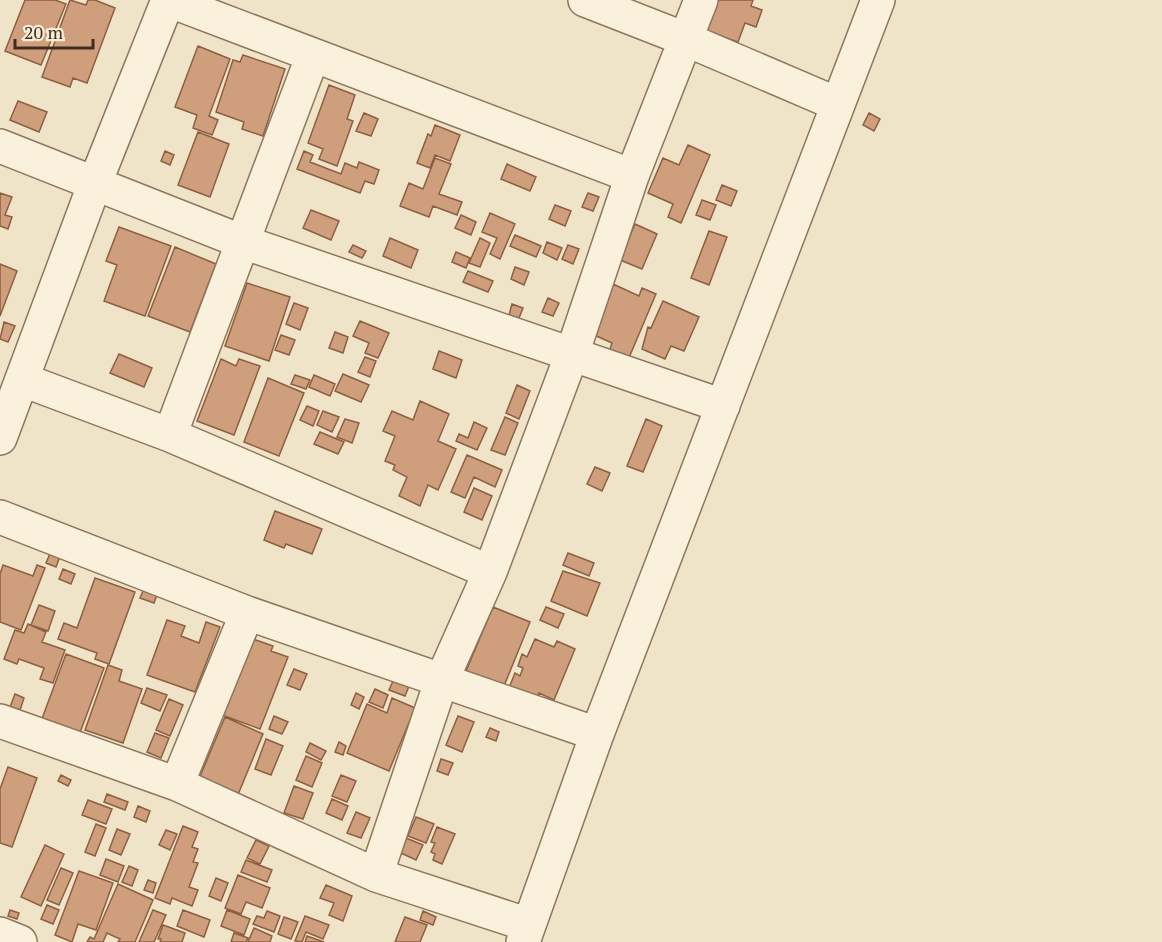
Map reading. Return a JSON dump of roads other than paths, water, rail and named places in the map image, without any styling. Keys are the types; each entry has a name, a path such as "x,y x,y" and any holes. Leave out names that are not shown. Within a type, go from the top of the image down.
{"street":[{"path":"0,438 94,183 168,0 632,176"},
{"path":"585,0 685,39 837,104"},
{"path":"376,875 441,682 490,572 572,354 632,176 701,0"},
{"path":"0,721 177,784 376,875 526,934 597,735 878,0"},
{"path":"170,435 313,55"},
{"path":"0,146 243,242 723,406"},
{"path":"23,380 170,435 490,572"},
{"path":"0,517 247,613 597,735"},
{"path":"177,784 247,613"},
{"path":"0,934 20,942"}]}
